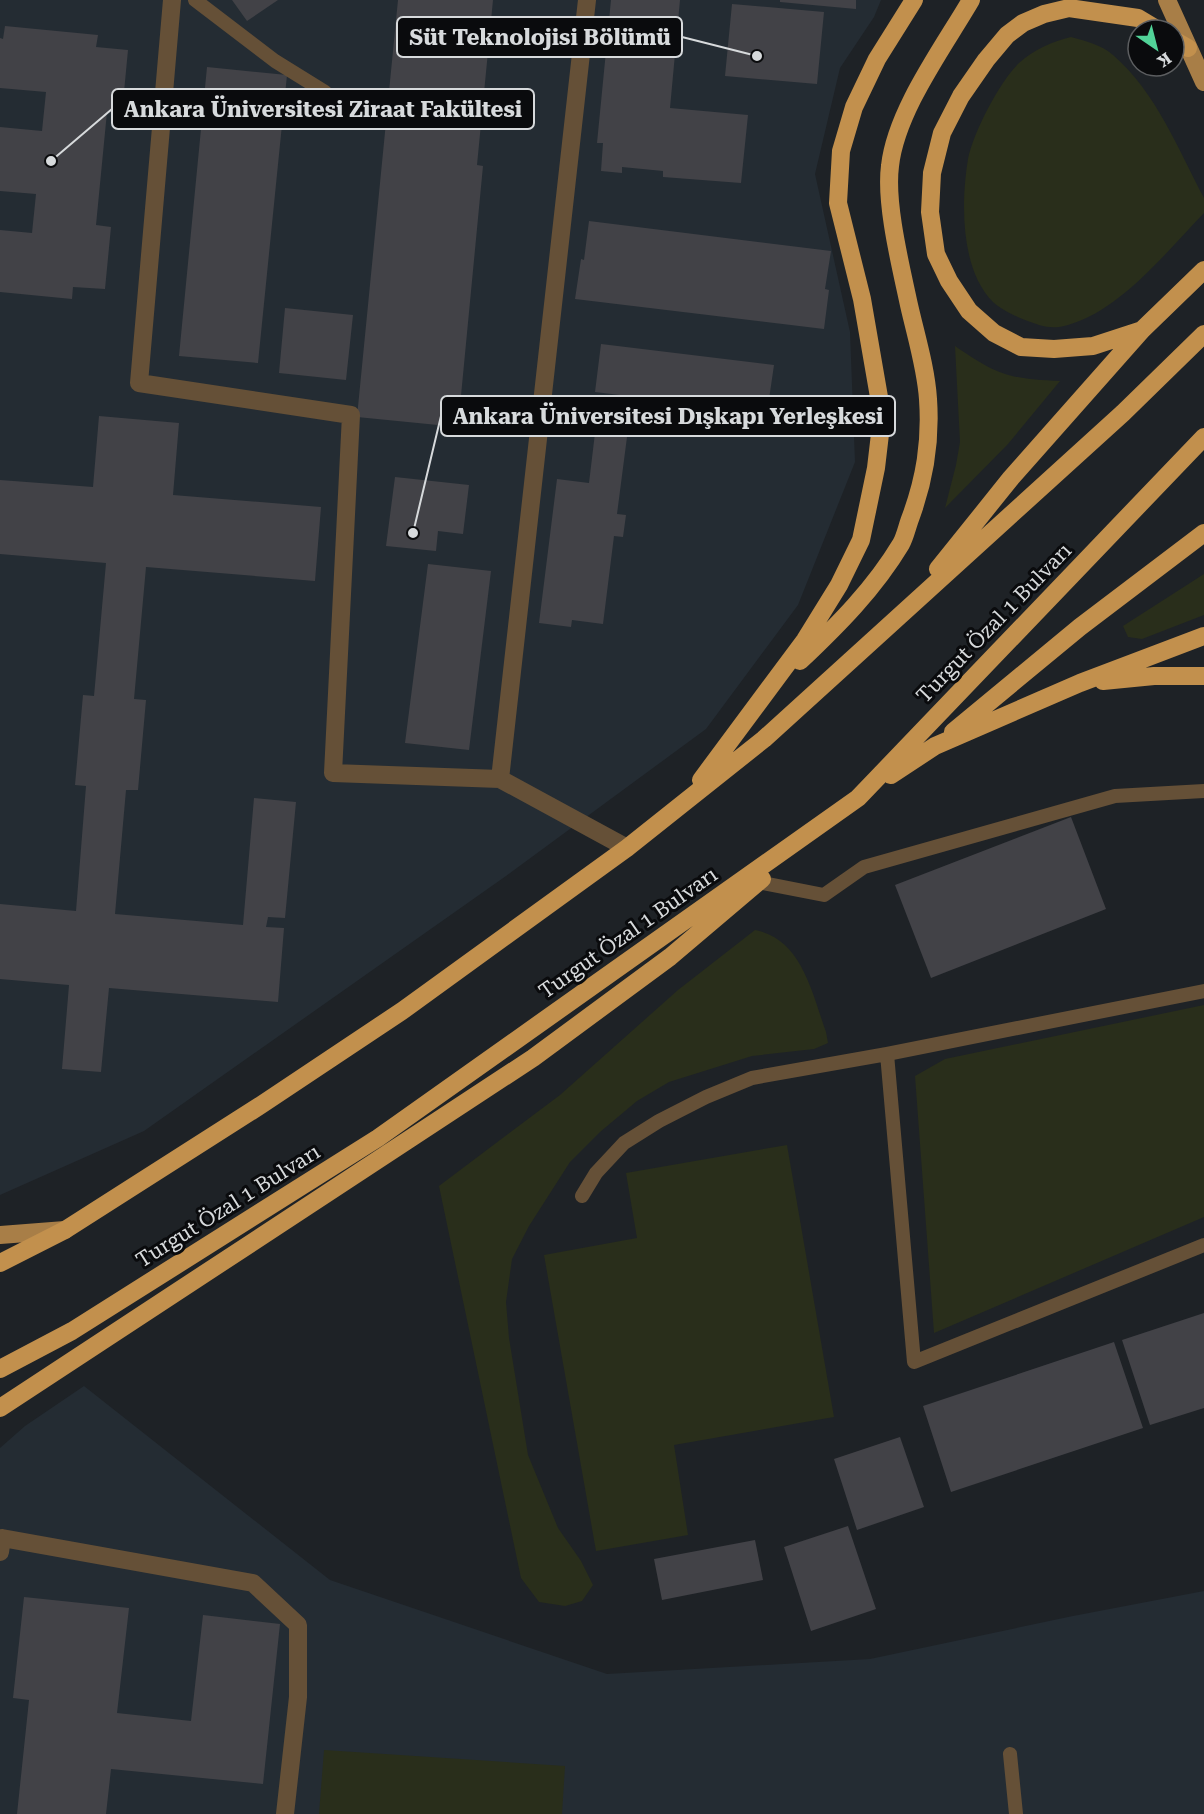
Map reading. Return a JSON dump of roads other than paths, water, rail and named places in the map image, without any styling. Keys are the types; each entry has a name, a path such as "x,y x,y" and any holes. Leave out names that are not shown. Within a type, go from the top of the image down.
{"highway":[{"path":"684,802 805,640 839,585 861,540 870,502 880,434 879,398 862,300 838,203 841,151 854,107 877,59 914,0"},
{"path":"762,698 841,622 873,586 902,542 920,494 930,442 928,396 902,275 890,200 890,166 899,130 919,88 971,0"},
{"path":"1138,18 1069,8 1044,14 1023,23 1007,35 961,96 942,133 931,183 930,212 936,254 949,281 969,310 994,333 1021,347 1054,349 1094,346 1142,330"},
{"path":"902,613 1011,478 1142,330 1204,270"},
{"path":"0,1263 65,1230 261,1105 402,1011 627,848 764,739 1123,413 1204,334"},
{"name":"Turgut Özal 1 Bulvarı","path":"0,1369 72,1331 378,1138 858,798 1204,437"},
{"path":"0,1408 533,1058 670,957 858,798 935,746 1080,627 1204,533"},
{"path":"935,746 1080,683 1204,636"},
{"path":"1080,683 1154,676 1204,676"}],"main road":[{"path":"1167,0 1173,18"},
{"path":"1186,52 1204,82"},
{"path":"0,1235 65,1230"}],"street":[{"path":"172,0 139,383 351,415 333,773 500,779 627,848"},
{"path":"500,779 587,0"},
{"path":"0,1552 2,1538 253,1583 298,1625 298,1697 285,1814"}],"lane":[{"path":"195,0 275,61 325,92"},
{"path":"758,882 824,896 864,867 1115,796 1204,791"},
{"path":"582,1196 596,1173 624,1143 659,1121 706,1097 752,1078 887,1054 1204,991"},
{"path":"887,1054 914,1362 1204,1245"},
{"path":"1010,1754 1016,1814"}],"place":[{"name":"Süt Teknolojisi Bölümü","path":"757,56"},
{"name":"Ankara Üniversitesi Ziraat Fakültesi","path":"51,161"},
{"name":"Ankara Üniversitesi Dışkapı Yerleşkesi","path":"413,533"}]}
